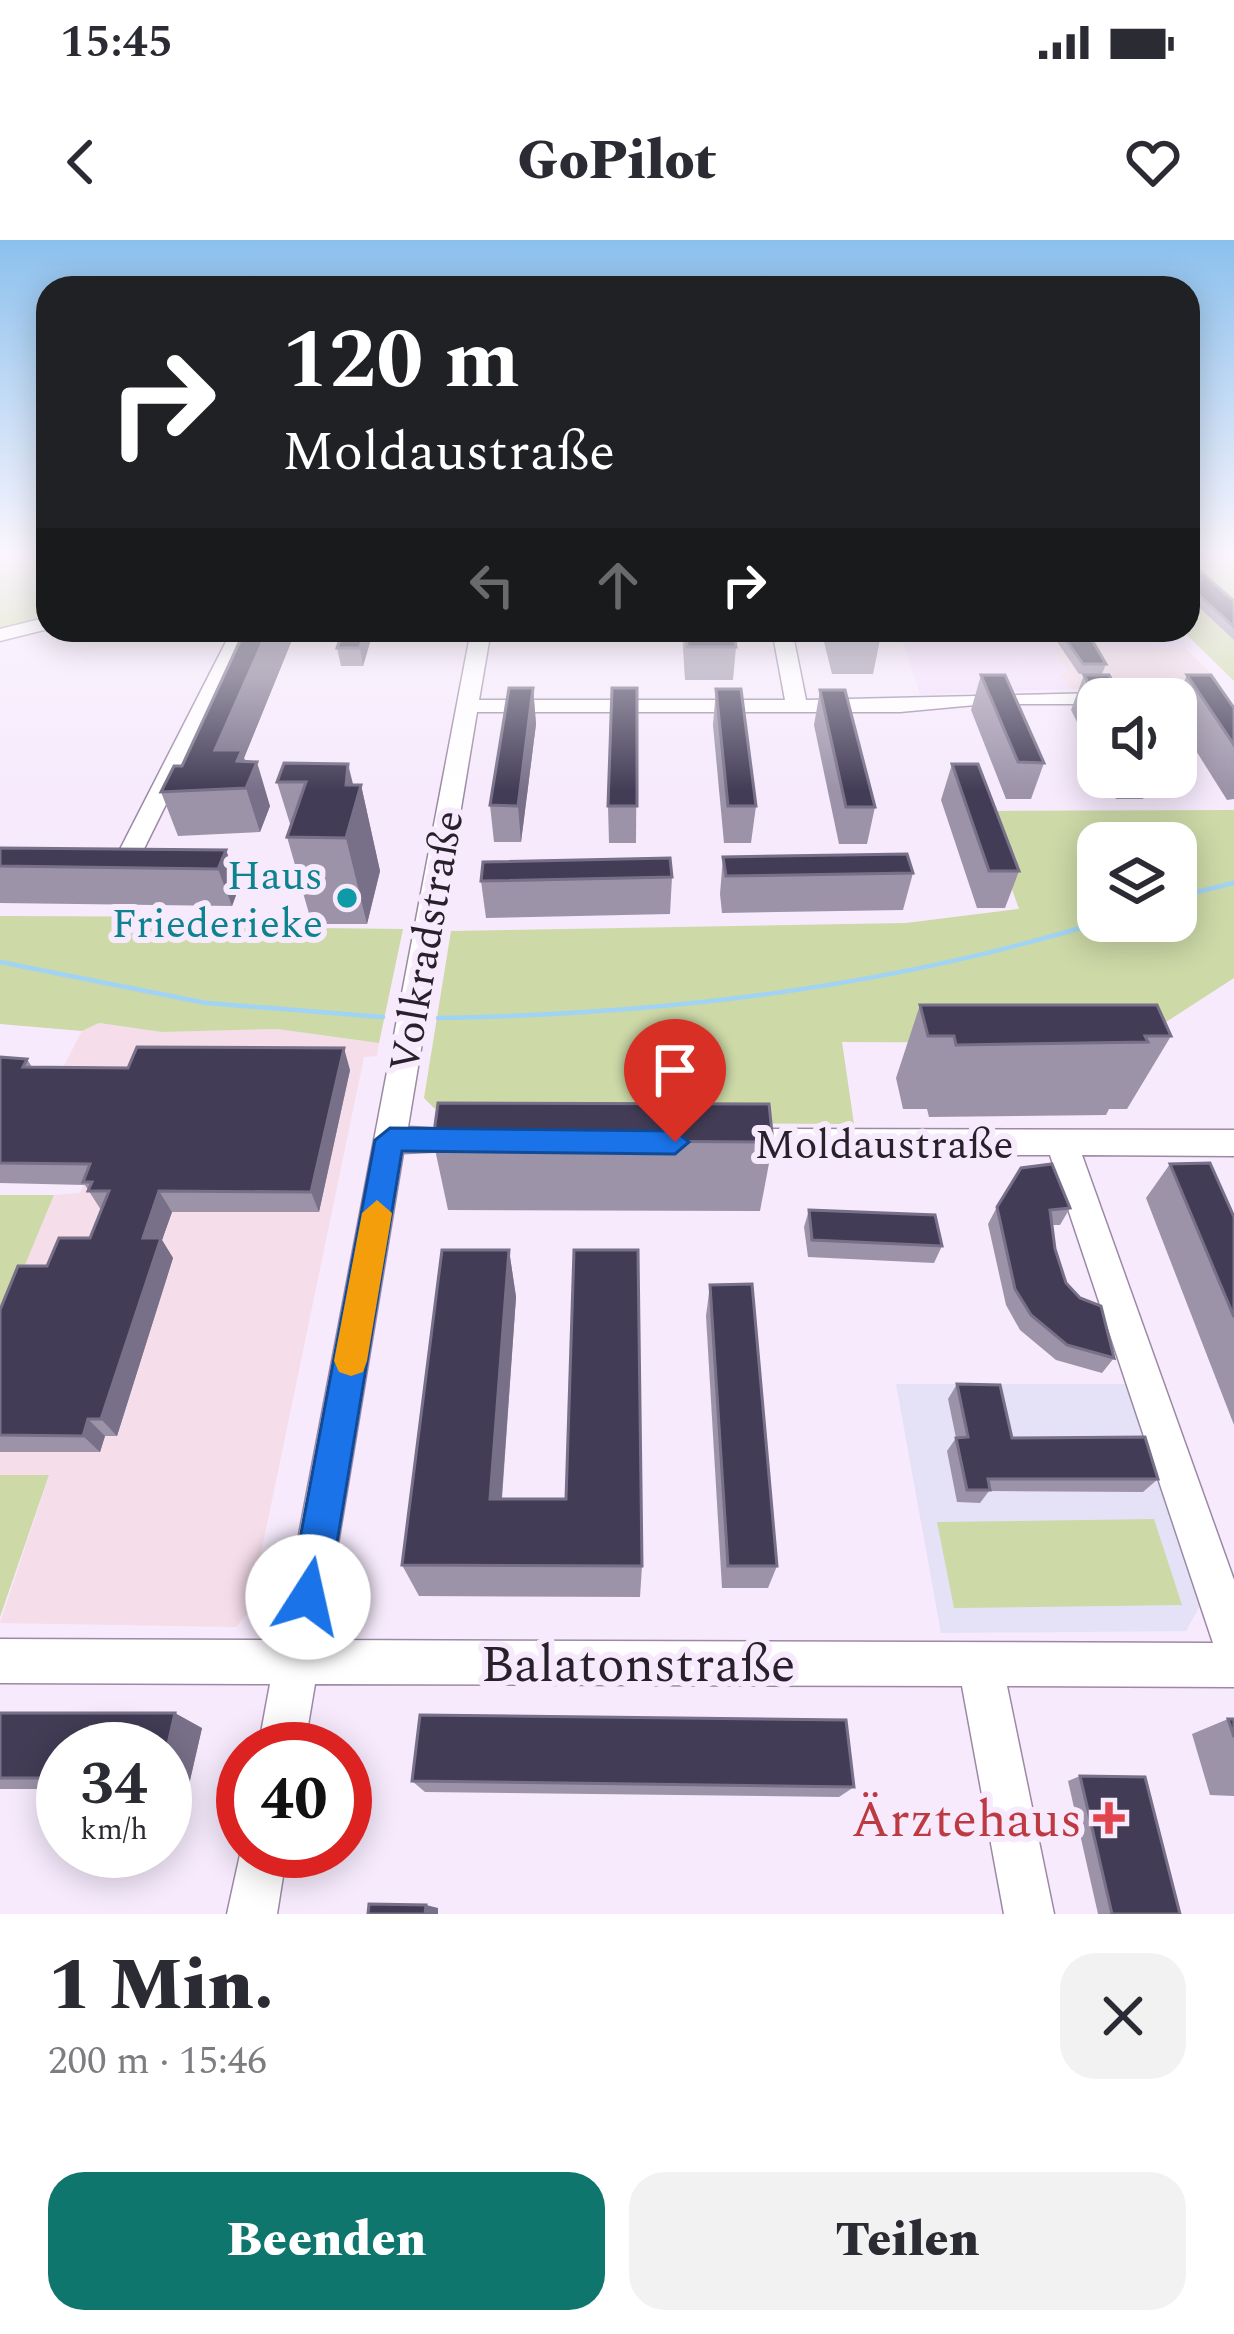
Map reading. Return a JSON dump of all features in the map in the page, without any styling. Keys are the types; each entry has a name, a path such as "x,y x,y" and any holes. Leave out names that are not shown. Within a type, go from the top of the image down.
{"street":[{"path":"123,867 236,642"},
{"name":"Volkradstraße","path":"286,1722 479,642"},
{"path":"784,642 797,706"},
{"path":"468,706 1077,700"},
{"path":"390,1140 509,1141"},
{"name":"Moldaustraße","path":"705,1142 1234,1143"},
{"path":"1062,1143 1234,1641"},
{"name":"Balatonstraße","path":"0,1661 1234,1664"},
{"path":"980,1665 1029,1914"},
{"path":"252,1914 258,1878"}],"shaded area":[{"path":"903,642 1185,642 1191,648 1055,648 1066,672 1060,676 1071,689 920,695"},
{"path":"1054,648 1185,648 1217,679 1077,678 1077,689 1071,689 1060,675 1067,672"},
{"path":"99,1023 162,1032 277,1029 379,1043 377,1056 364,1057 249,1611 236,1627 0,1623 49,1476 0,1475 0,1325 54,1195 80,1193 125,1081 56,1081 82,1031"},
{"path":"896,1384 1130,1384 1203,1600 1186,1631 941,1633"}],"green space":[{"path":"1200,634 1234,634 1234,681 1194,642 1200,642"},
{"path":"1234,810 1234,978 1146,1035 1080,1043 842,1042 854,1124 655,1123 638,1108 434,1108 424,1098 451,931 906,923 1019,909 984,811"},
{"path":"0,916 239,917 237,927 403,929 379,1043 277,1029 162,1032 99,1023 82,1031 0,1024"},
{"path":"0,1195 54,1195 0,1325"},
{"path":"0,1475 49,1475 0,1617"},
{"path":"1154,1519 1182,1605 954,1608 937,1522"}],"building":[{"path":"239,642 263,642 215,750 242,750 237,761 257,762 246,788 161,792 174,766 182,766"},
{"path":"339,642 362,642 360,648 337,648"},
{"path":"687,642 735,642 736,647 687,647"},
{"path":"1067,642 1093,642 1106,664 1083,664"},
{"path":"981,675 1005,675 1044,763 1018,762"},
{"path":"1187,675 1211,675 1234,708 1234,745 1197,690 1197,678"},
{"path":"509,688 533,688 518,806 490,805"},
{"path":"612,688 637,688 637,806 608,806"},
{"path":"716,689 741,689 756,806 728,806"},
{"path":"820,690 845,690 875,807 846,807"},
{"path":"284,763 348,764 346,785 361,785 346,838 287,837 306,782 277,782"},
{"path":"952,764 978,764 1019,871 989,871"},
{"path":"0,848 226,850 218,869 0,866"},
{"path":"907,854 913,873 726,876 723,857"},
{"path":"670,858 672,877 481,881 483,862"},
{"path":"920,1005 1157,1005 1171,1036 1145,1036 1148,1042 956,1045 954,1036 928,1036"},
{"path":"137,1047 344,1048 311,1192 159,1191 143,1238 161,1238 101,1419 88,1419 83,1436 0,1435 0,1310 18,1266 47,1266 59,1238 90,1238 109,1191 88,1191 92,1182 83,1182 90,1164 0,1163 0,1057 27,1059 23,1067 128,1068"},
{"path":"438,1103 769,1104 773,1142 433,1140"},
{"path":"1210,1163 1234,1217 1234,1317 1170,1164"},
{"path":"1052,1164 1070,1208 1050,1210 1055,1249 1066,1283 1080,1298 1101,1306 1114,1358 1067,1345 1031,1315 1015,1289 997,1207 1021,1168"},
{"path":"809,1210 935,1215 942,1246 812,1240"},
{"path":"442,1250 509,1250 490,1499 566,1499 574,1250 638,1250 642,1566 402,1565"},
{"path":"752,1284 777,1566 728,1566 710,1285"},
{"path":"957,1384 1000,1385 1012,1438 1145,1437 1158,1479 988,1479 990,1490 967,1490 956,1438 968,1437"},
{"path":"0,1713 175,1713 173,1722 36,1722 36,1778 0,1778"},
{"path":"420,1715 846,1720 854,1787 412,1781"},
{"name":"Ärztehaus","path":"1080,1776 1145,1777 1180,1914 1112,1914"},
{"path":"369,1904 426,1905 425,1914 368,1914"}],"waterway":[{"path":"1197,892 1234,883"},
{"path":"438,1018 607,1011 774,993 940,964 1077,929"},
{"path":"0,962 206,1003 383,1017"}],"slow traffic":[{"path":"351,1361 377,1213"}],"place":[{"name":"Haus Friederieke","path":"347,898"},
{"name":"Ärztehaus","path":"1109,1818"}],"route":[{"path":"308,1597 390,1140 675,1142"}]}
